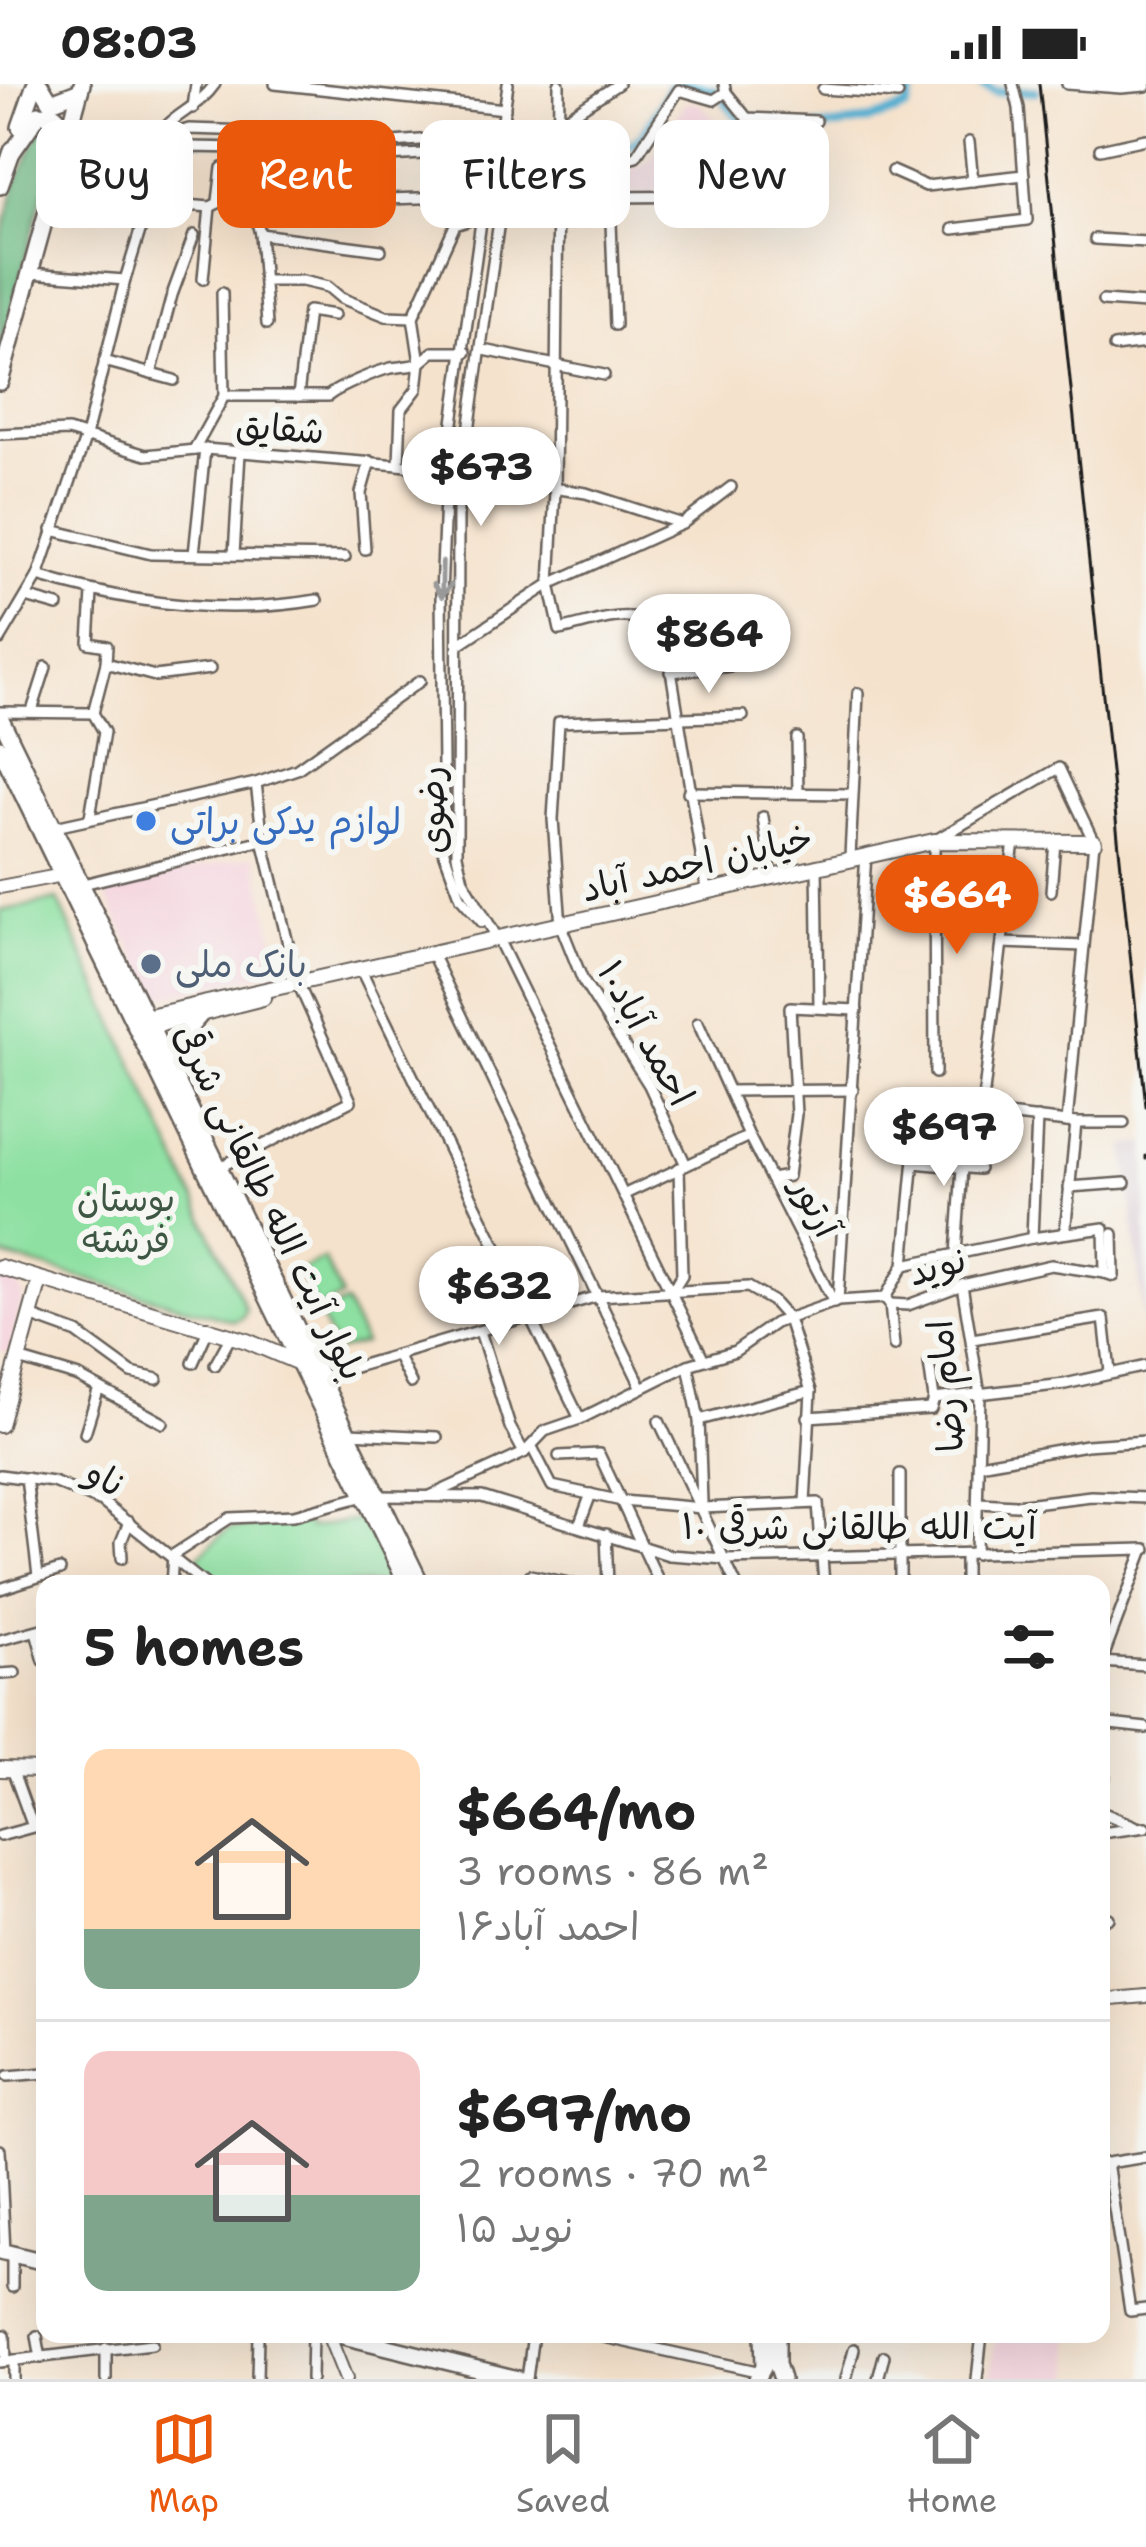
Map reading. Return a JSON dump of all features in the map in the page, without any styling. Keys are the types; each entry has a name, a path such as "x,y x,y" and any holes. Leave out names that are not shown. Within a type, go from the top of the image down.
{"main road":[{"path":"37,84 51,102 81,87"},
{"path":"2,176 37,84"},
{"path":"72,120 81,87"},
{"path":"11,154 33,118 47,113 59,120"},
{"path":"0,382 42,228"},
{"name":"بلوار آیت الله طالقانی شرقی","path":"0,715 288,1323 349,1433 403,1575"},
{"name":"بلوار آیت الله طالقانی شرقی","path":"0,748 63,875 172,1067 288,1323 299,1363 416,1575"},
{"name":"خیابان احمد آباد","path":"144,1023 934,841 1094,842"},
{"name":"خیابان احمد آباد","path":"144,1023 201,1014 298,985"},
{"path":"172,1067 180,1039 201,1014"},
{"path":"0,1267 247,1341 299,1363"},
{"path":"0,1425 11,1369 40,1280"},
{"path":"247,1341 288,1323"},
{"path":"6,1769 36,1770"},
{"path":"6,2252 36,2260"},
{"path":"371,2343 522,2379"},
{"path":"759,2376 763,2343"},
{"path":"777,2343 782,2379"}],"street":[{"path":"193,109 196,84"},
{"path":"173,120 202,104 215,84"},
{"path":"275,84 370,89 505,109"},
{"path":"436,84 436,100"},
{"name":"رضوی","path":"503,120 508,84"},
{"path":"560,84 560,120"},
{"path":"563,120 618,84"},
{"path":"1067,84 1146,86"},
{"path":"952,229 1027,220 1011,85"},
{"path":"823,89 849,87 898,94"},
{"path":"630,158 636,156 679,90 714,100 725,88 747,118 793,120"},
{"path":"193,129 320,133 379,143 420,140"},
{"path":"1100,149 1146,140"},
{"path":"969,142 973,181"},
{"path":"193,147 301,148 371,157 420,154"},
{"path":"892,171 926,186 1024,176"},
{"path":"203,279 217,190"},
{"path":"193,204 217,203"},
{"path":"0,640 38,576 86,436 142,228"},
{"path":"258,228 266,324"},
{"path":"398,465 400,410 417,389 421,363 412,317 453,228"},
{"name":"رضوی","path":"481,228 446,472 441,595 444,852 461,898 498,939"},
{"name":"رضوی","path":"498,228 458,508 457,855 463,880 498,939"},
{"path":"559,228 550,584 560,630 617,618 643,618 659,628 668,652 707,892"},
{"path":"614,228 615,325"},
{"path":"260,234 381,250"},
{"path":"151,374 194,235"},
{"path":"1095,239 1146,242"},
{"path":"30,273 125,280"},
{"path":"265,281 328,287 340,298 386,316 412,317"},
{"path":"194,554 199,450 224,396 222,293"},
{"path":"472,296 488,298"},
{"path":"1103,301 1146,304"},
{"path":"298,396 308,311 334,315"},
{"path":"1114,347 1146,343"},
{"path":"484,350 604,375"},
{"path":"224,396 328,396 341,385 363,381 387,368 421,363 433,352 466,352"},
{"path":"104,361 174,380"},
{"name":"شقایق","path":"0,434 44,430 86,436 146,455 199,450 370,461 586,493 682,524"},
{"path":"234,555 240,453"},
{"path":"364,549 362,493 370,461"},
{"path":"458,645 550,584 682,524 730,487"},
{"path":"52,530 152,554 345,557"},
{"path":"38,576 92,593 220,609 317,600"},
{"path":"89,818 104,732 93,713 107,646 89,643 92,593"},
{"path":"26,597 58,606"},
{"path":"106,663 155,676 210,669"},
{"path":"32,710 46,667"},
{"path":"670,672 732,667"},
{"path":"55,827 256,784 296,769 420,681"},
{"path":"836,1302 848,1186 857,1010 858,856 851,794 858,693"},
{"path":"0,715 32,710 93,713"},
{"path":"678,720 743,716"},
{"name":"احمد آباد۱۰","path":"678,720 559,722 554,819 561,926 583,981 649,1085 683,1167"},
{"path":"797,738 798,793"},
{"path":"935,1073 934,841 1060,769 1094,842 1065,1233"},
{"path":"220,1167 352,1101 298,985 263,839 256,784"},
{"path":"688,792 851,794"},
{"path":"763,817 772,876"},
{"path":"83,884 263,839"},
{"path":"982,1109 1014,841"},
{"path":"1052,891 1055,842"},
{"path":"817,865 818,1006"},
{"path":"0,887 63,875"},
{"path":"498,939 704,1360"},
{"path":"1002,943 1084,946"},
{"path":"432,954 641,1386"},
{"path":"361,970 580,1419"},
{"path":"771,1179 788,1176 794,1090 790,1007 857,1010"},
{"name":"آرتور","path":"698,1023 749,1136 836,1302"},
{"path":"729,1091 853,1090"},
{"path":"894,1346 888,1301 904,1265 919,1105 1124,1124"},
{"path":"1032,1238 1036,1118"},
{"path":"625,1194 749,1136"},
{"path":"914,1163 979,1169"},
{"path":"672,1292 682,1275 683,1167"},
{"path":"956,1254 962,1168"},
{"path":"1069,1187 1125,1184"},
{"path":"904,1265 1103,1228 1105,1273 1114,1276 1113,1234"},
{"name":"نوید","path":"428,1496 528,1450 545,1432 641,1386 735,1351 775,1323 836,1302 908,1305 962,1285 1052,1265 1105,1273"},
{"name":"امام رضا","path":"962,1285 980,1395 978,1503 967,1575"},
{"path":"322,1377 598,1296 748,1287 772,1301 788,1319 811,1391 805,1503"},
{"path":"30,1316 77,1333 131,1373 157,1379"},
{"path":"972,1339 1104,1318 1110,1372"},
{"path":"194,1363 208,1330"},
{"path":"480,1330 510,1426 552,1486 622,1501 702,1508 818,1503 823,1575"},
{"path":"215,1365 231,1336"},
{"path":"397,1355 411,1383"},
{"path":"808,1417 931,1409 929,1363"},
{"path":"688,1365 699,1420 702,1508"},
{"path":"934,1399 1065,1384 1146,1366"},
{"path":"11,1369 79,1377 163,1423"},
{"path":"86,1433 99,1388"},
{"path":"699,1420 811,1391"},
{"path":"659,1421 732,1575"},
{"path":"349,1433 437,1437"},
{"path":"979,1464 1086,1445 1146,1441"},
{"path":"559,1456 599,1454 656,1575"},
{"name":"ناو","path":"0,1474 53,1482 102,1502 195,1575"},
{"path":"899,1575 900,1474"},
{"path":"26,1478 38,1575"},
{"path":"579,1526 591,1494"},
{"name":"آیت الله طالقانی شرقی ۱۰","path":"173,1555 230,1518 294,1515 372,1496 482,1497 669,1555 724,1559 1145,1549"},
{"path":"978,1503 1016,1505 1090,1496 1146,1498"},
{"path":"122,1558 121,1542 129,1522"},
{"path":"606,1534 608,1575"},
{"path":"1110,1627 1145,1549"},
{"path":"172,1575 173,1555"},
{"path":"42,1575 60,1570"},
{"path":"0,1589 36,1577"},
{"path":"0,1640 36,1631"},
{"path":"1110,1663 1146,1665"},
{"path":"0,1675 16,1673"},
{"path":"1110,1725 1146,1728"},
{"path":"0,1836 33,1827 6,1769"},
{"path":"1110,1815 1143,1827"},
{"path":"1110,1832 1143,1827"},
{"path":"1110,1999 1146,1996"},
{"path":"8,2076 36,2074"},
{"path":"0,2150 12,2287"},
{"path":"1110,2163 1146,2157"},
{"path":"1110,2182 1130,2312 1146,2309"},
{"path":"5,2335 14,2379"},
{"path":"38,2343 41,2358"},
{"path":"100,2343 106,2379"},
{"path":"7,2361 119,2343"},
{"path":"146,2343 152,2344"},
{"path":"257,2379 258,2343"},
{"path":"311,2379 312,2343"},
{"path":"339,2343 346,2379"},
{"path":"522,2379 531,2343"},
{"path":"637,2343 759,2376"},
{"path":"977,2379 981,2343"},
{"path":"846,2379 854,2349"},
{"path":"878,2379 884,2356"}],"shaded area":[{"path":"687,101 698,103 716,120 675,120"},
{"path":"654,153 654,194 630,194 630,168 648,163"},
{"path":"255,855 281,970 156,998 103,889"},
{"path":"1146,1143 1146,1342 1125,1146"},
{"path":"0,1275 13,1279 23,1295 9,1353 0,1351"},
{"path":"995,2343 1070,2343 1074,2379 991,2379"}],"green space":[{"path":"36,139 36,219 0,353 0,243 16,183"},
{"name":"بوستان فرشته","path":"58,900 246,1310 242,1318 234,1321 0,1255 0,911"},
{"path":"324,1259 342,1297 317,1309 298,1271"},
{"path":"345,1303 364,1343 336,1351 319,1315"},
{"path":"362,1519 390,1575 204,1575 192,1562 228,1529 306,1520 308,1528"}],"waterway":[{"path":"630,145 645,131 669,89 683,84 715,91"},
{"path":"725,101 748,129 829,127 907,107 914,84"},
{"path":"980,84 995,92 1036,91"},
{"path":"193,138 377,148 420,145"}],"railway":[{"path":"1039,84 1146,1106"}],"place":[{"name":"لوازم یدکی براتی","path":"146,821"},
{"name":"بانک ملی","path":"151,964"}]}
